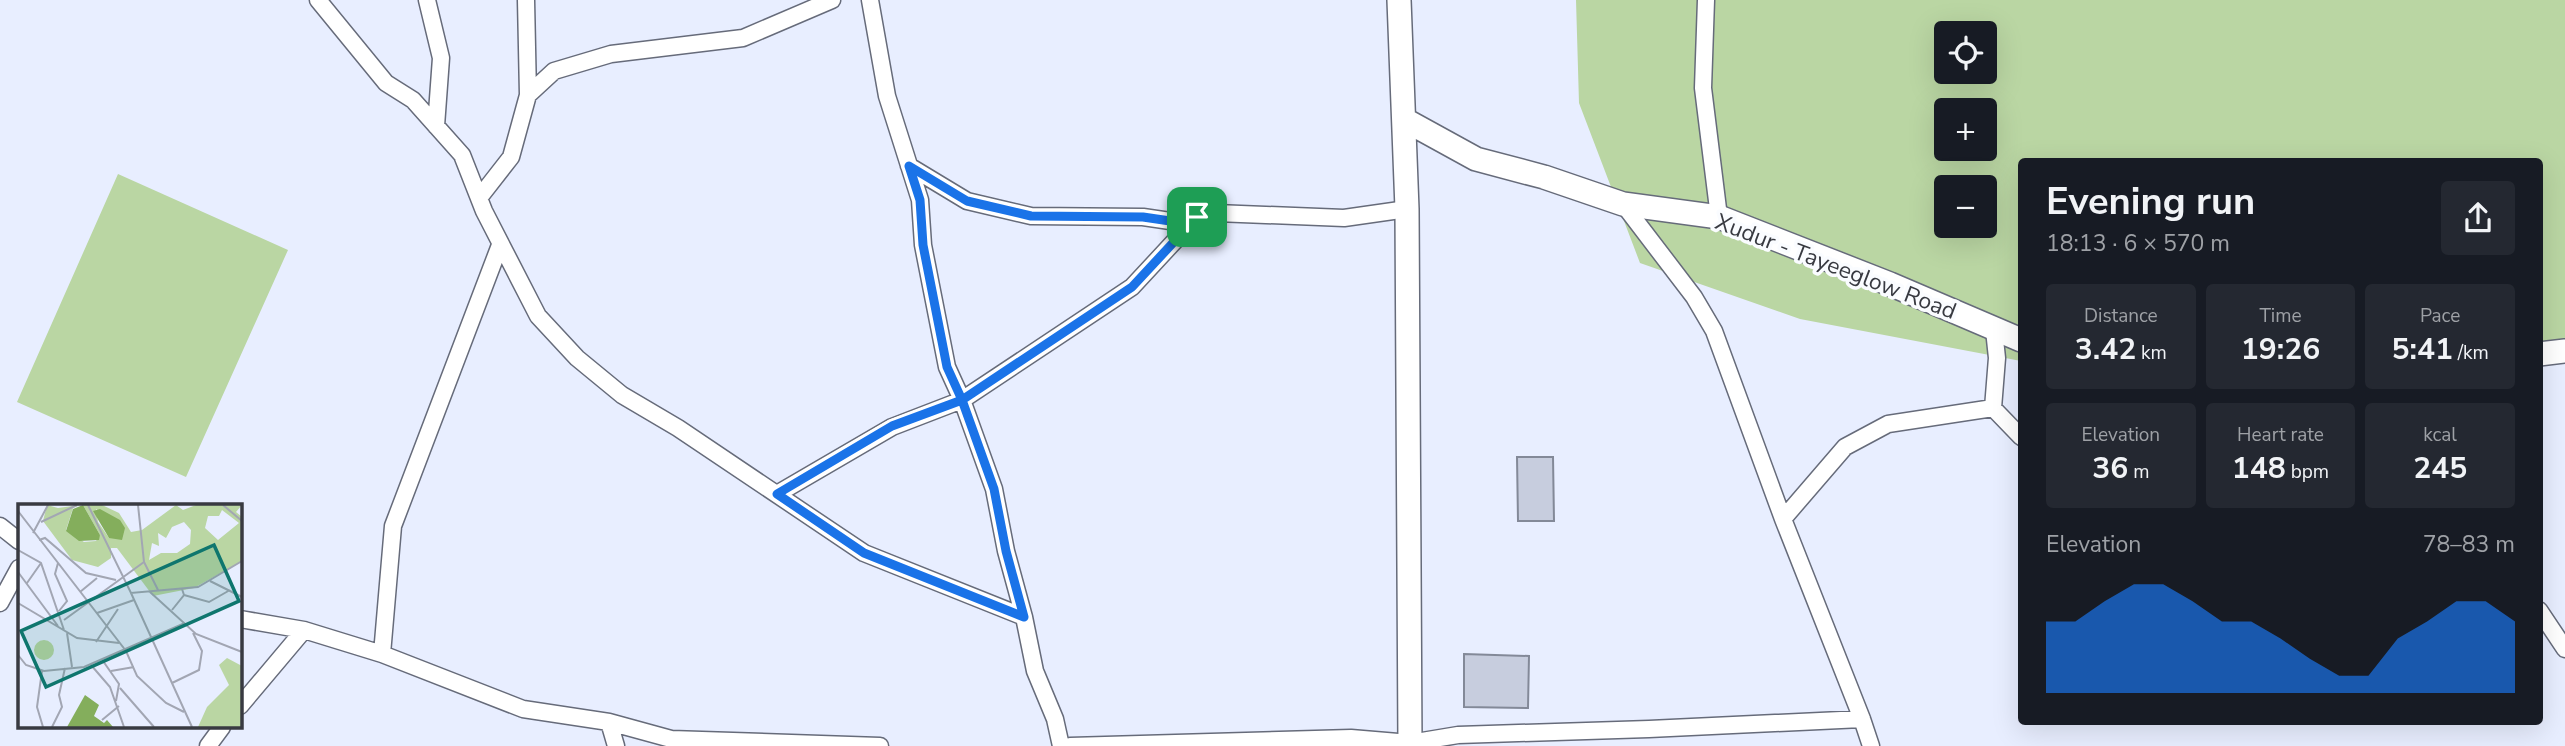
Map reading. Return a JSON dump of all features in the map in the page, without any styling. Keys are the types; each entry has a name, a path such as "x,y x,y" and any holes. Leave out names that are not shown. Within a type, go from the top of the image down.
{"main road":[{"path":"1399,0 1407,209 1410,745"},
{"name":"Xudur - Tayeeglow Road","path":"1405,120 1476,159 1544,177 1623,204 1719,217 1890,284 2018,339"},
{"path":"2543,354 2565,351"}],"street":[{"path":"318,0 386,83 413,100 462,155 500,245 538,316 578,358 622,395 678,428 864,553 1024,617"},
{"path":"427,0 441,58 436,126"},
{"path":"479,198 511,157 528,95 526,0"},
{"path":"528,95 554,71 611,54 743,38 832,0"},
{"path":"870,0 887,96 920,200 923,245 947,367 962,400 994,489 1035,671 1055,719 1061,746"},
{"path":"1706,0 1703,89 1719,217"},
{"path":"909,166 967,201 1031,216 1143,217 1177,222 1216,213 1344,218 1407,209"},
{"path":"1623,204 1694,297 1714,331 1871,746"},
{"path":"777,494 892,426 962,400 1132,287 1197,217"},
{"path":"382,654 393,526 500,245"},
{"path":"1994,330 1997,358 1993,408 2018,434"},
{"path":"1783,519 1845,447 1888,424 1993,408"},
{"path":"0,526 18,540"},
{"path":"0,603 18,570"},
{"path":"2543,616 2565,649"},
{"path":"242,619 304,630 382,654 523,709 609,722 671,739 880,746"},
{"path":"242,704 304,630"},
{"path":"1070,746 1351,738 1410,745 1458,735 1862,719"},
{"path":"609,722 616,746"},
{"path":"208,746 221,728"}],"green space":[{"path":"1576,0 2565,0 2565,340 2543,342 2543,158 2018,158 2018,360 1800,319 1640,263 1579,103"},
{"path":"118,174 288,250 186,477 17,402"}],"building":[{"path":"1517,457 1553,457 1554,521 1518,521"},
{"path":"1464,654 1529,656 1528,708 1464,707"}],"route":[{"path":"1197,217 1132,287 962,400 892,426 777,494 864,553 1024,617 1006,551 994,489 962,400 947,367 923,245 920,200 909,166 967,201 1031,216 1143,217 1177,222 1197,217"}]}
